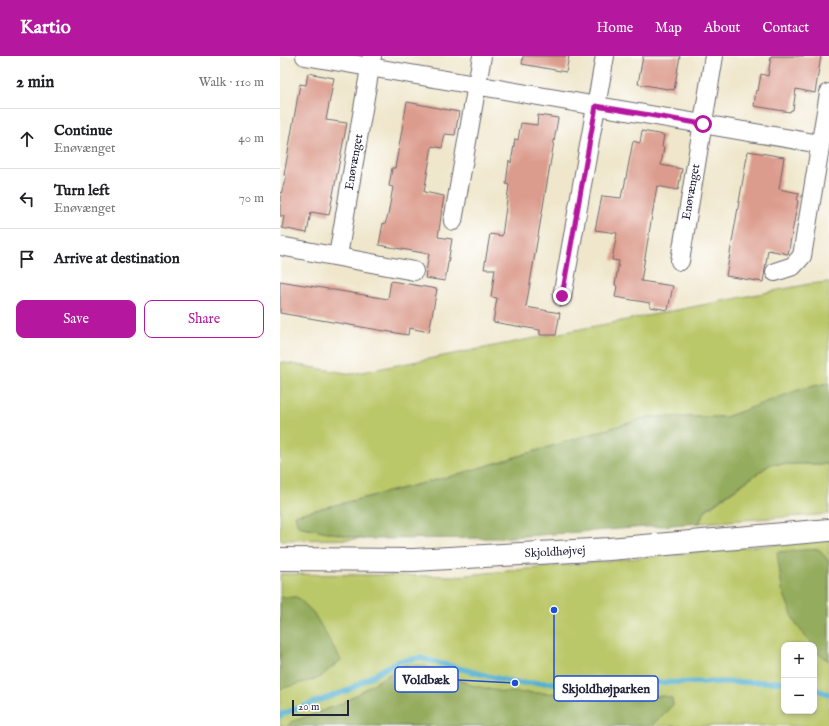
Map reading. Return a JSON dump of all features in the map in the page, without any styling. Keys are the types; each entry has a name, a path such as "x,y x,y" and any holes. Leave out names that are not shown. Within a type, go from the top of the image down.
{"street":[{"path":"305,56 371,62 477,85 820,144"},
{"path":"453,221 482,56"},
{"path":"562,296 604,56"},
{"name":"Enøvænget","path":"680,261 714,56"},
{"name":"Enøvænget","path":"338,256 371,62"},
{"path":"774,272 793,266 802,256 829,94"},
{"path":"280,246 414,271"},
{"name":"Skjoldhøjvej","path":"280,559 430,559 609,549 829,530"}],"green space":[{"path":"829,282 829,383 804,388 726,417 648,417 456,475 295,515 298,526 364,539 280,540 280,362 352,374 809,284"},
{"path":"829,383 829,464 771,464 706,509 699,523 499,538 364,539 298,526 295,515 456,475 648,417 726,417 804,388"},
{"path":"771,464 829,464 829,514 699,523 706,510"},
{"path":"829,539 829,726 280,726 280,574 457,576"},
{"path":"819,549 829,562 829,661 817,653 817,642 810,642 795,623 782,589 777,552"},
{"path":"280,597 297,597 313,612 341,660 319,678 280,689"},
{"path":"404,665 423,665 471,685 503,692 663,696 672,698 673,705 651,726 509,726 504,723 491,726 287,726 291,722 341,704"}],"building":[{"path":"523,56 569,56 566,72 522,64"},
{"path":"643,56 680,56 674,90 638,84"},
{"path":"771,56 821,56 815,93 796,89 793,110 790,112 754,106 756,90 758,91 761,74 768,76"},
{"path":"308,73 334,78 326,120 347,123 329,215 311,212 307,233 282,228 284,216 280,216 280,198 286,176 284,175 300,84 306,85"},
{"path":"407,102 459,112 455,135 445,134 442,148 432,146 424,192 444,196 438,237 452,239 445,281 425,278 429,254 379,245 383,223 385,224 388,215 393,187 389,186 392,168 395,168"},
{"path":"538,115 558,118 526,307 560,313 556,335 540,335 540,330 493,322 497,298 491,297 495,269 484,269 490,234 502,236 509,185 506,184 509,160 511,163 515,139 518,140 521,123 537,125"},
{"path":"642,131 664,135 661,165 682,169 678,190 657,186 641,281 673,286 668,310 650,307 650,303 615,297 617,286 615,285 619,261 612,260 617,233 595,230 602,196 621,198 633,141 640,143"},
{"path":"748,151 784,157 779,189 799,193 788,254 768,250 763,282 726,276"},
{"path":"280,281 388,299 391,281 437,289 429,332 409,328 408,335 280,313"}],"waterway":[{"path":"280,716 346,691 398,661 420,658 515,683 781,682"},
{"path":"817,690 829,694"}],"place":[{"name":"Skjoldhøjparken","path":"554,610"},
{"name":"Voldbæk","path":"515,683"}],"route":[{"path":"562,296 596,106 703,124"}]}
